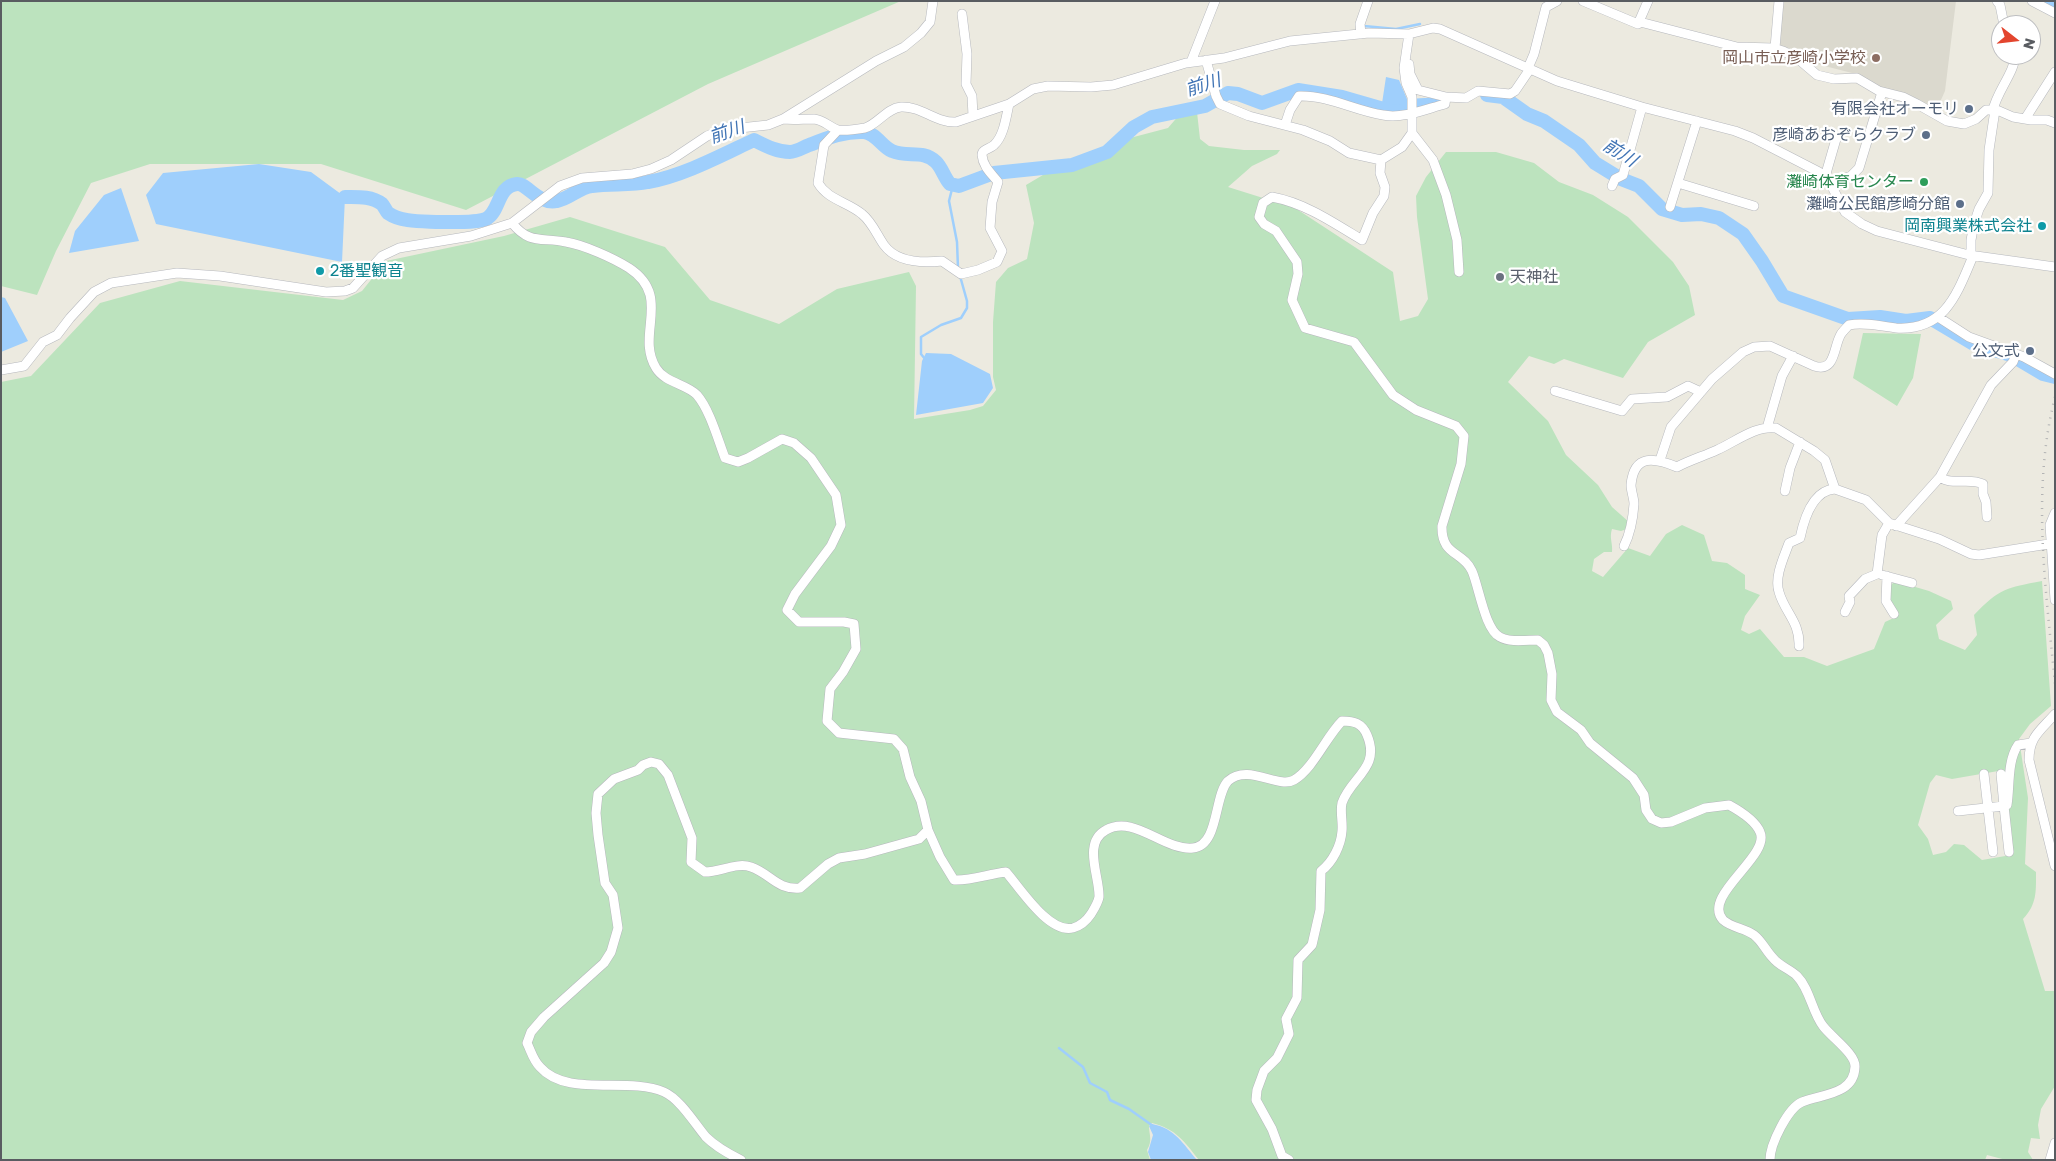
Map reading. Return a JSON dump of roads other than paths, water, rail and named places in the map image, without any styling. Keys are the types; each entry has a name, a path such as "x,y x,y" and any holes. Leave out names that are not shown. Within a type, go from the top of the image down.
{"street":[{"path":"1,370 24,366 43,342 58,335 70,318 94,292 111,283 178,273 220,276 326,292 345,291 353,288 382,256 399,248 470,236 512,223 560,186 582,178 632,174 651,169 671,160 707,136 721,130 768,125 783,119 876,60 910,42 930,22 933,1"},
{"path":"1191,62 1215,1"},
{"path":"1362,34 1360,24 1368,1"},
{"path":"1285,125 1290,110 1300,96 1394,116 1446,99 1466,98 1478,91 1510,94 1518,88 1529,69 1546,7 1557,1"},
{"path":"1583,1 1638,24 1640,22 1737,47 1775,48 1797,58 1817,75 1834,79 1857,78 1882,92 1917,104 1946,121 1964,124 1976,119 1986,110 1994,110 2025,119 2055,122"},
{"path":"1640,22 1648,1"},
{"path":"1775,48 1779,1"},
{"path":"1997,1 2002,15"},
{"path":"2032,1 2055,13"},
{"path":"962,14 966,54 966,84 972,96 973,116"},
{"path":"1009,104 1005,124 996,142 983,151 982,155 991,174 998,182 992,202 990,228 1002,251 997,262 978,270 959,273 942,261 924,263 894,254 886,247 862,213 822,191 818,184 824,145 835,134 865,128 878,121 891,110 901,107 916,109 948,123 1009,104 1032,89 1048,86 1091,87 1113,85 1191,62 1224,58 1290,41 1362,34 1409,34 1433,28 1440,29 1557,81 1753,138 1828,181 1845,212 1862,224 1877,231 1972,256 2055,267"},
{"path":"1409,34 1404,74 1412,100 1412,133 1433,160 1444,188 1458,240 1459,272"},
{"path":"1407,44 1410,74 1418,90 1446,99"},
{"path":"1206,60 1220,104 1248,116 1285,125 1330,141 1349,153 1381,160 1402,147 1412,133"},
{"path":"1660,460 1671,427 1712,379 1743,352 1754,348 1770,346 1814,366 1826,367 1832,360 1840,335 1849,325 1899,328 1935,319 1960,287 1972,256 1971,240 1974,224 1979,209 1988,193 1989,150 1996,97 2013,65"},
{"path":"2025,119 2055,72"},
{"path":"1828,181 1851,176 1858,168 1882,92"},
{"path":"1616,180 1623,174 1642,107"},
{"path":"783,119 824,122 835,134"},
{"path":"1670,207 1697,121"},
{"path":"1828,181 1836,139"},
{"path":"1381,160 1380,174 1385,187 1384,196 1373,213 1362,240 1318,213 1283,199 1272,197 1262,203 1259,217 1264,224 1276,231 1297,262 1298,274 1292,300 1305,328 1354,342 1393,395 1416,410 1456,426 1464,436 1463,456 1442,526 1442,537 1446,546 1471,568 1478,584 1491,629 1500,637 1513,640 1538,640 1544,645 1548,653 1552,674 1551,700 1557,712 1581,730 1590,743 1633,778 1644,795 1646,810 1652,819 1661,823 1671,822 1705,808 1729,804 1744,814 1760,832 1762,844 1723,895 1719,911 1722,918 1729,924 1753,934 1774,960 1798,977 1822,1026 1849,1053 1856,1065 1854,1076 1838,1093 1801,1102 1792,1110 1775,1140 1770,1160"},
{"path":"1678,182 1754,206"},
{"path":"512,223 520,233 534,240 567,242 600,254 629,269 647,284 652,301 651,352 657,369 668,379 697,394 706,409 725,458 738,462 782,439 794,443 811,458 836,494 841,525 831,546 795,594 787,610 800,622 844,622 854,624 856,649 844,672 830,689 827,721 839,733 894,739 903,749 910,777 921,801 928,830 940,857 954,880 964,880 1006,872 1047,920 1063,928 1074,928 1089,917 1099,900 1099,882 1094,859 1094,848 1096,840 1107,829 1116,827 1132,828 1182,848 1195,848 1205,841 1211,831 1222,794 1226,784 1232,778 1241,775 1253,775 1283,781 1293,780 1307,767 1333,730 1342,721 1353,721 1364,727 1370,741 1371,757 1365,771 1350,789 1342,804 1342,832 1337,850 1327,866 1321,871 1320,910 1312,946 1298,960 1297,998 1286,1019 1289,1034 1276,1058 1264,1071 1256,1090 1256,1100 1272,1129 1282,1156 1289,1160"},
{"path":"1935,319 1974,339 2055,374"},
{"path":"1767,428 1782,376 1793,356"},
{"path":"1877,574 1882,535 1940,477 1991,385 2015,356"},
{"path":"1555,391 1622,411 1632,399 1667,397 1688,386 1701,392"},
{"path":"1624,546 1632,524 1634,502 1631,485 1637,466 1642,461 1648,459 1660,460 1677,466 1719,449 1749,434 1767,428 1776,428 1825,460 1835,489"},
{"path":"1785,491 1792,461 1800,442"},
{"path":"1940,477 1946,481 1972,480 1983,484 1986,517"},
{"path":"1799,646 1800,633 1779,592 1778,580 1789,543 1800,538 1805,518 1820,494 1828,489 1835,489 1866,500 1893,525 1939,539 1971,554 1978,555 2053,544"},
{"path":"2055,513 2050,525 2053,544 2055,600"},
{"path":"1845,612 1850,602 1850,596 1865,579 1877,574 1912,583"},
{"path":"1887,576 1886,601 1894,614"},
{"path":"2055,714 2031,743 2029,760 2055,866"},
{"path":"1958,811 2007,805 2014,750 2018,745 2031,743"},
{"path":"741,1160 716,1146 666,1093 643,1086 575,1083 557,1080 540,1068 527,1043 531,1032 544,1016 604,963 611,952 618,928 613,895 606,883 598,835 596,813 598,794 614,779 638,770 643,765 651,762 659,764 668,775 692,838 690,862 705,872 714,872 738,866 751,867 787,888 800,888 828,864 839,858 865,854 919,839 928,830"},
{"path":"1984,774 1993,852"},
{"path":"2001,774 2009,852"},
{"path":"2050,1160 2055,1143"}],"water":[{"path":"1386,77 1399,80 1407,99 1442,97 1442,102 1395,113 1381,110"},
{"path":"259,164 311,172 345,197 342,262 156,224 146,195 163,173"},
{"path":"121,188 139,241 69,253 75,231 104,195"},
{"path":"1,297 5,298 28,341 1,352"},
{"path":"926,353 951,354 990,374 993,388 983,403 916,415 922,361"},
{"path":"1152,1124 1173,1133 1197,1160 1151,1160 1148,1152 1153,1135 1149,1126"}],"waterway":[{"path":"2042,1 2055,8"},
{"path":"1364,26 1396,29 1420,24"},
{"name":"前川","path":"345,197 373,200 382,204 388,213 407,220 440,222 477,221 491,216 506,189 517,184 544,200 557,201 588,187 641,183 675,175 754,140 776,150 790,152 831,137 857,132 872,135 892,151 931,158 938,164 950,184 959,186 994,173 1072,165 1107,152 1134,127 1152,117 1205,106 1228,93 1238,94 1262,103 1298,90 1342,97 1394,112 1398,111"},
{"name":"前川","path":"1487,95 1503,97 1527,114 1544,121 1579,145 1595,163 1621,179 1639,186 1662,209 1682,215 1701,214 1719,218 1743,234 1783,296 1848,319 1880,317 1906,321 1930,318 1972,343 2011,355 2043,374 2055,377"},
{"path":"953,185 949,201 957,242 958,268"},
{"path":"925,359 921,354 921,337 941,325 961,318 967,308 960,276"},
{"path":"1059,1048 1083,1067 1090,1083 1107,1092 1110,1100 1129,1109 1153,1126"}],"railway":[{"path":"2055,397 2048,432 2042,504 2045,576 2055,684"}],"place":[{"name":"岡山市立彦崎小学校","path":"1876,58"},
{"name":"有限会社オーモリ","path":"1969,109"},
{"name":"彦崎あおぞらクラブ","path":"1926,135"},
{"name":"灘崎体育センター","path":"1924,182"},
{"name":"灘崎公民館彦崎分館","path":"1960,204"},
{"name":"岡南興業株式会社","path":"2042,226"},
{"name":"2番聖観音","path":"320,271"},
{"name":"天神社","path":"1500,277"},
{"name":"公文式","path":"2030,351"}]}
